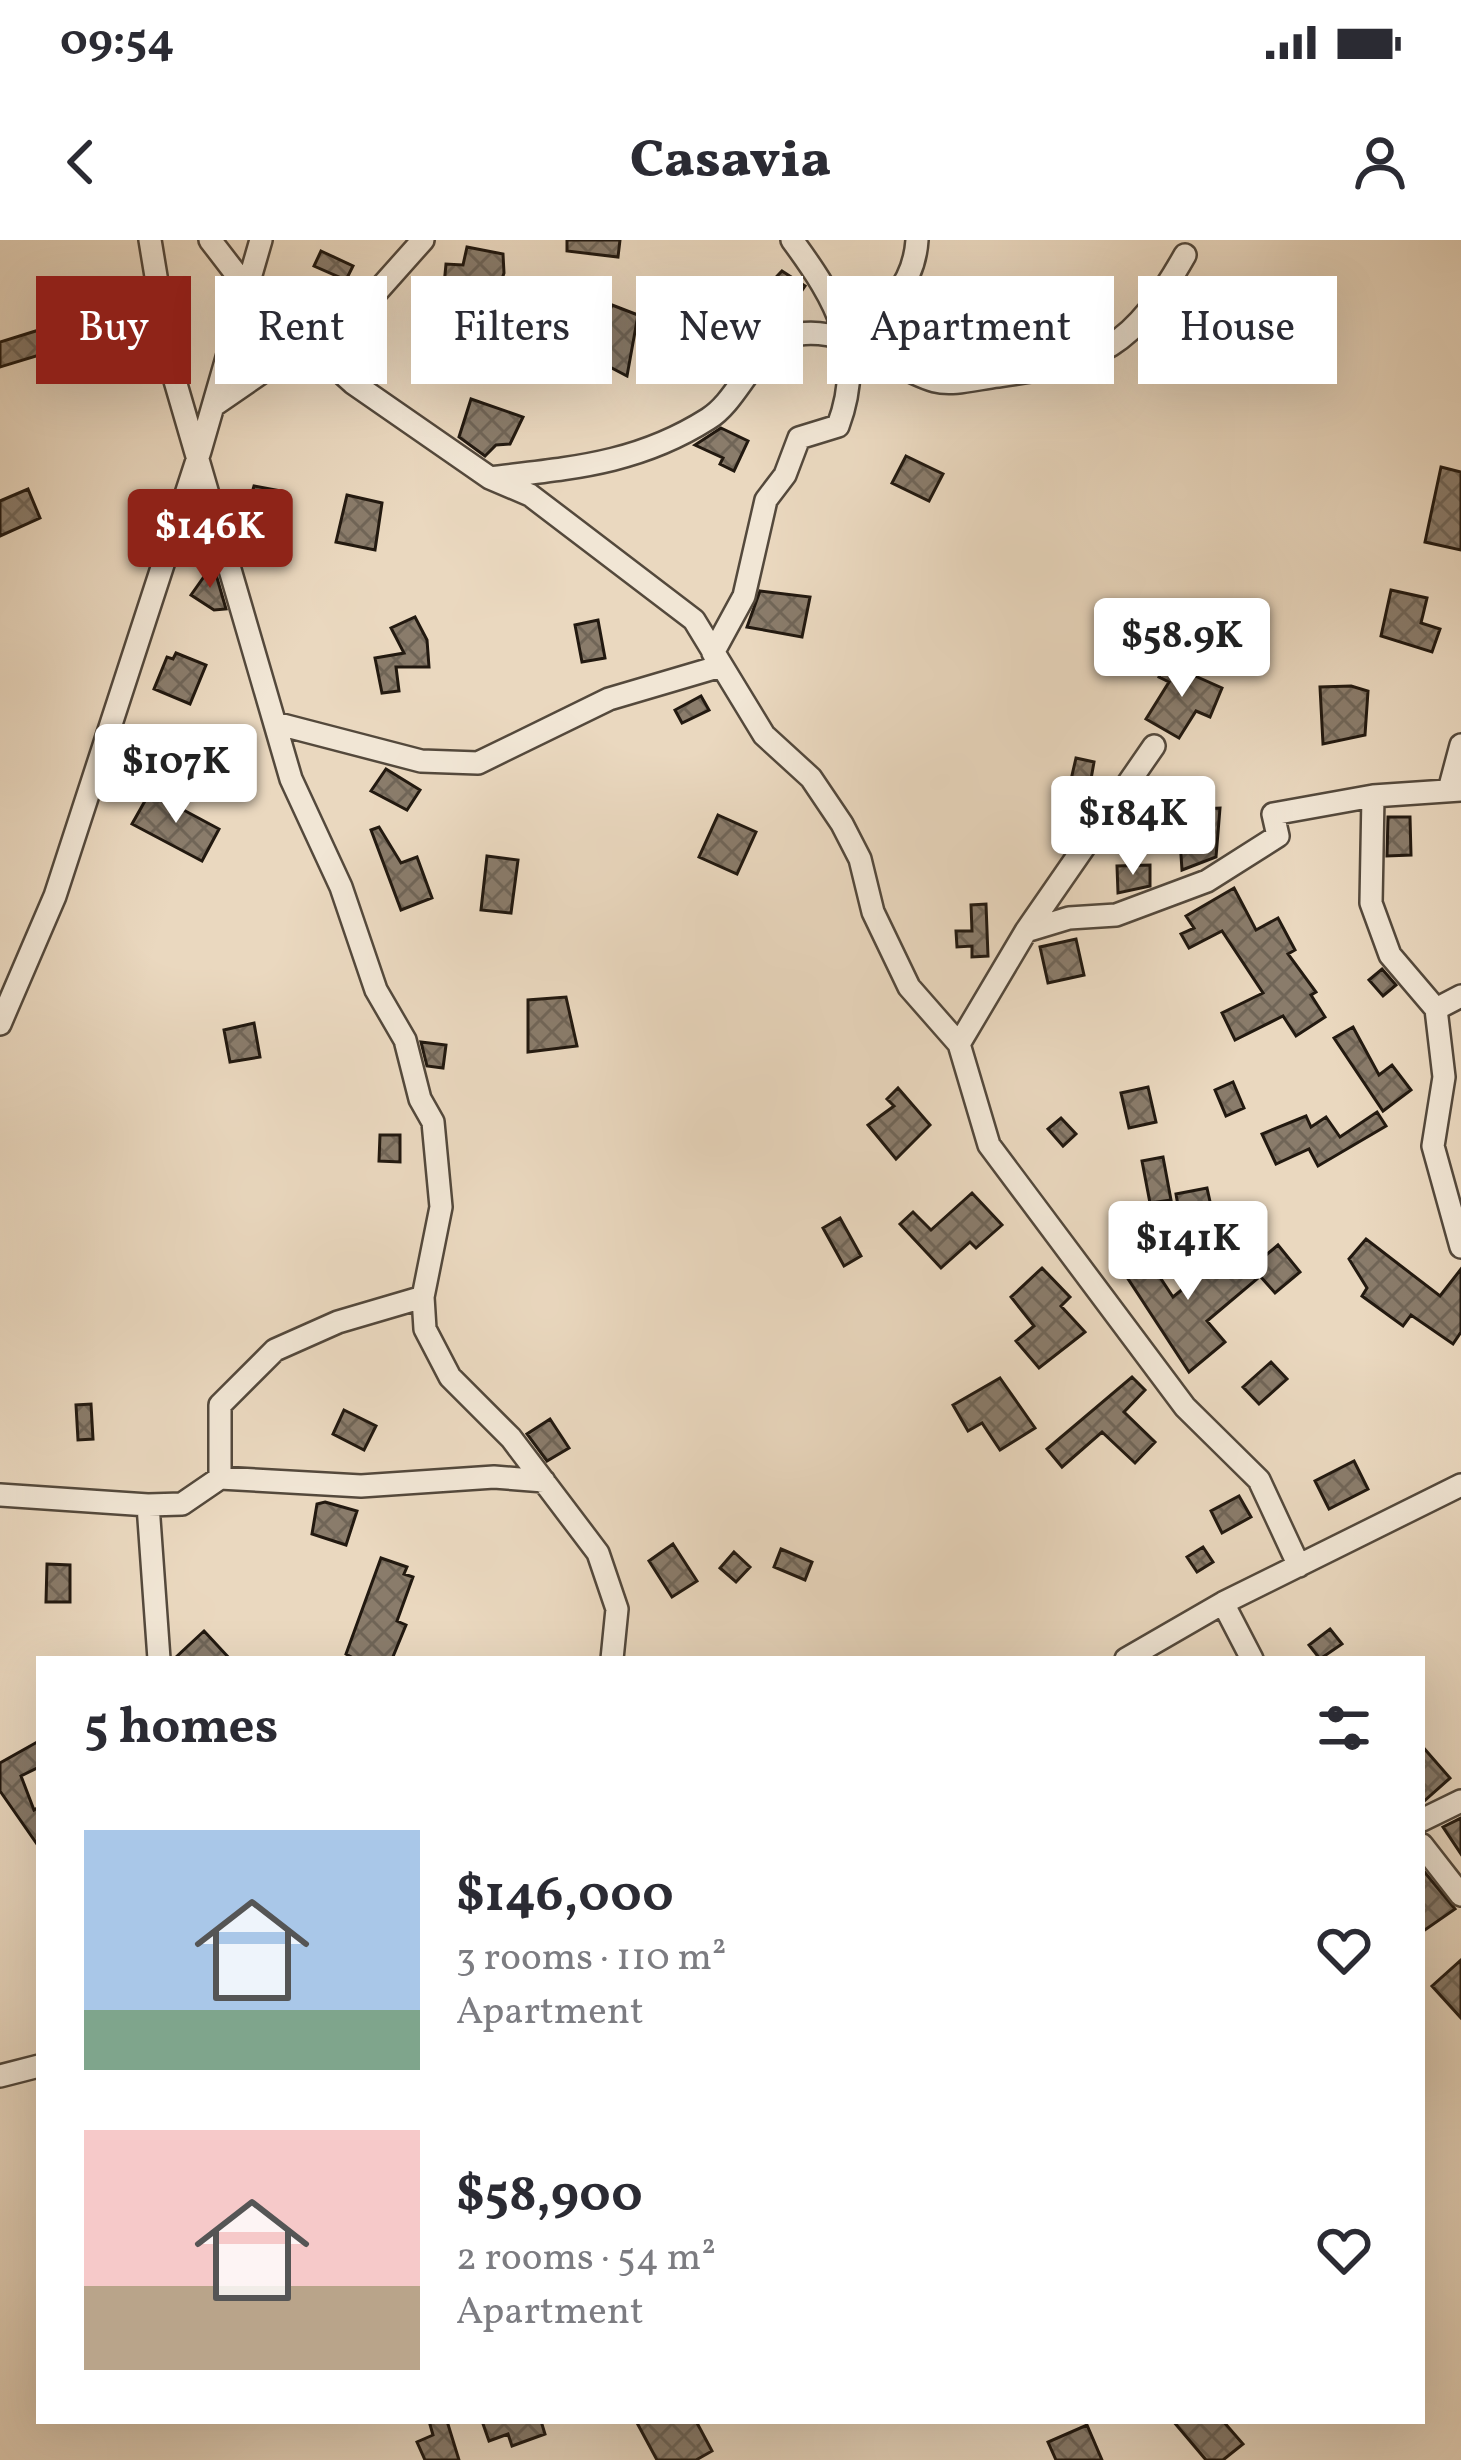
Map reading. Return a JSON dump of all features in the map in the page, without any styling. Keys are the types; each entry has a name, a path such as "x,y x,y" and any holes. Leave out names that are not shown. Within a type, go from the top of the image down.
{"street":[{"path":"150,240 171,367 200,451 291,779 341,887 376,990 405,1040 420,1099 433,1122 441,1207 422,1297 425,1329 450,1377 511,1438 576,1520 609,1581 618,1629 613,1656"},
{"path":"210,240 238,276"},
{"path":"251,276 261,240"},
{"path":"387,280 423,240"},
{"path":"792,240 827,294"},
{"path":"907,276 916,260 917,240"},
{"path":"1114,344 1150,316 1185,255"},
{"path":"490,478 623,461 712,417 758,360 796,334 827,336"},
{"path":"0,1024 55,896 220,384"},
{"path":"213,406 245,384"},
{"path":"354,384 490,478 530,495 694,620 764,735 811,778 842,824 860,859 873,912 909,987 959,1044 989,1144 1185,1407 1258,1480 1300,1566"},
{"path":"275,723 421,761 478,763 609,699 717,659 744,596 766,500 784,475 799,438 838,426 852,384"},
{"path":"1026,932 1069,918 1116,915 1207,881 1278,836 1273,814 1373,796 1455,790 1461,745"},
{"path":"959,1044 1026,932 1154,746"},
{"path":"1373,796 1371,903 1390,956 1436,1009 1444,1077 1433,1146 1461,1247"},
{"path":"1436,1009 1461,996"},
{"path":"220,1478 220,1405 275,1350 338,1322 422,1297"},
{"path":"0,1496 148,1505 182,1504 220,1478 361,1486 494,1477 544,1481"},
{"path":"1131,1656 1222,1603 1461,1485"},
{"path":"148,1505 159,1656"},
{"path":"1222,1603 1250,1656"},
{"path":"1425,1819 1461,1801"},
{"path":"1425,1849 1461,1894"},
{"path":"0,2076 36,2067"}],"building":[{"path":"567,240 620,240 618,257 567,251"},
{"path":"467,247 503,254 504,273 445,276 446,264 463,265"},
{"path":"321,251 353,266 348,276 337,276 314,266"},
{"path":"612,305 636,314 627,376 612,368"},
{"path":"36,331 36,356 0,367 0,342"},
{"path":"471,399 523,417 510,444 496,445 485,456 459,437"},
{"path":"721,428 748,441 734,471 720,464 723,458 695,445"},
{"path":"906,456 943,474 929,501 892,483"},
{"path":"1441,467 1461,472 1461,550 1425,542"},
{"path":"254,486 281,491 281,503 287,504 281,555 263,556 263,546 246,544 239,499 250,500"},
{"path":"28,489 40,518 0,536 0,501"},
{"path":"347,495 382,503 375,550 336,542"},
{"path":"213,564 226,609 214,610 191,595"},
{"path":"1391,590 1427,598 1421,623 1440,629 1432,652 1381,636"},
{"path":"760,591 810,597 802,637 747,627"},
{"path":"415,617 427,640 429,667 396,667 399,691 382,693 375,658 404,653 391,628"},
{"path":"598,620 605,658 582,662 575,625"},
{"path":"176,653 206,665 190,704 154,689 167,657 173,659"},
{"path":"1166,663 1222,688 1210,717 1196,711 1179,738 1146,719 1169,682 1159,677"},
{"path":"1320,687 1368,691 1365,735 1323,744"},
{"path":"701,696 709,710 682,723 675,710"},
{"path":"1076,758 1094,762 1087,802 1058,800 1059,783 1070,784"},
{"path":"386,769 420,790 407,810 371,791"},
{"path":"150,792 219,829 202,861 132,824"},
{"path":"1220,808 1216,857 1182,870 1178,810"},
{"path":"718,815 756,832 737,874 699,857"},
{"path":"1388,817 1410,817 1411,855 1387,856"},
{"path":"379,827 401,863 417,857 432,898 401,910 371,830"},
{"path":"487,856 518,860 511,913 481,910"},
{"path":"1150,865 1150,886 1118,893 1117,866"},
{"path":"1234,888 1256,930 1278,918 1295,950 1288,954 1316,992 1311,995 1325,1017 1296,1036 1283,1016 1235,1040 1222,1013 1263,993 1222,931 1189,948 1181,934 1194,928 1186,916"},
{"path":"986,904 988,956 972,957 972,946 957,947 956,931 972,931 971,905"},
{"path":"1076,939 1084,975 1048,983 1040,947"},
{"path":"1382,969 1396,985 1383,996 1369,980"},
{"path":"566,997 577,1046 528,1052 528,1000"},
{"path":"254,1023 260,1057 230,1062 224,1030"},
{"path":"1353,1027 1379,1075 1392,1065 1411,1090 1383,1111 1334,1038"},
{"path":"421,1042 446,1045 443,1068 427,1066"},
{"path":"1233,1082 1244,1108 1226,1116 1215,1090"},
{"path":"1148,1087 1156,1122 1129,1128 1121,1093"},
{"path":"898,1088 930,1125 896,1159 868,1125 894,1106 887,1099"},
{"path":"1377,1112 1386,1126 1318,1166 1309,1149 1276,1164 1262,1134 1306,1116 1311,1127 1326,1117 1340,1137"},
{"path":"1061,1118 1076,1134 1063,1146 1048,1129"},
{"path":"380,1135 400,1135 400,1162 379,1161"},
{"path":"1163,1157 1171,1200 1150,1203 1142,1161"},
{"path":"1207,1188 1211,1206 1179,1212 1176,1194"},
{"path":"972,1193 1002,1225 976,1248 970,1242 941,1268 900,1224 913,1212 931,1230"},
{"path":"840,1218 861,1256 844,1266 823,1228"},
{"path":"1366,1239 1440,1296 1461,1269 1461,1332 1453,1344 1411,1315 1403,1326 1362,1296 1367,1288 1349,1259"},
{"path":"1278,1245 1300,1272 1275,1293 1252,1267"},
{"path":"1140,1247 1173,1297 1229,1251 1257,1279 1207,1321 1225,1342 1189,1372 1117,1262"},
{"path":"1042,1268 1070,1297 1061,1306 1085,1332 1039,1368 1016,1341 1034,1326 1011,1297"},
{"path":"1271,1362 1287,1379 1259,1404 1243,1387"},
{"path":"1132,1377 1145,1390 1124,1412 1155,1442 1135,1463 1102,1432 1062,1467 1047,1449"},
{"path":"1000,1378 1035,1428 1000,1450 982,1423 968,1431 953,1405"},
{"path":"91,1404 93,1439 78,1440 76,1405"},
{"path":"344,1410 376,1426 364,1450 333,1434"},
{"path":"550,1419 569,1448 547,1461 527,1434"},
{"path":"1354,1461 1368,1489 1329,1509 1315,1481"},
{"path":"1239,1496 1251,1517 1222,1533 1211,1511"},
{"path":"317,1504 357,1511 346,1545 312,1534"},
{"path":"673,1544 697,1581 672,1597 649,1561"},
{"path":"1203,1547 1213,1562 1197,1572 1187,1557"},
{"path":"781,1549 812,1562 805,1580 774,1567"},
{"path":"734,1552 750,1567 736,1582 720,1568"},
{"path":"381,1558 407,1567 404,1574 413,1577 397,1621 406,1625 393,1656 346,1654"},
{"path":"47,1564 70,1565 70,1602 46,1602"},
{"path":"1330,1629 1342,1644 1324,1656 1318,1656 1309,1645"},
{"path":"204,1631 227,1656 177,1656"},
{"path":"36,1743 36,1768 21,1776 36,1809 36,1843 0,1791 0,1763"},
{"path":"1425,1749 1450,1778 1425,1800"},
{"path":"1461,1818 1461,1854 1443,1827"},
{"path":"1425,1873 1455,1909 1425,1930"},
{"path":"1461,1960 1461,2018 1432,1986"},
{"path":"430,2424 448,2424 459,2460 425,2460 417,2442 433,2435"},
{"path":"483,2424 542,2424 545,2434 512,2446 508,2434 489,2441"},
{"path":"638,2424 698,2424 712,2451 696,2460 657,2460"},
{"path":"1176,2424 1226,2424 1243,2444 1223,2460 1206,2460"},
{"path":"1087,2425 1102,2460 1056,2460 1048,2442"}]}
